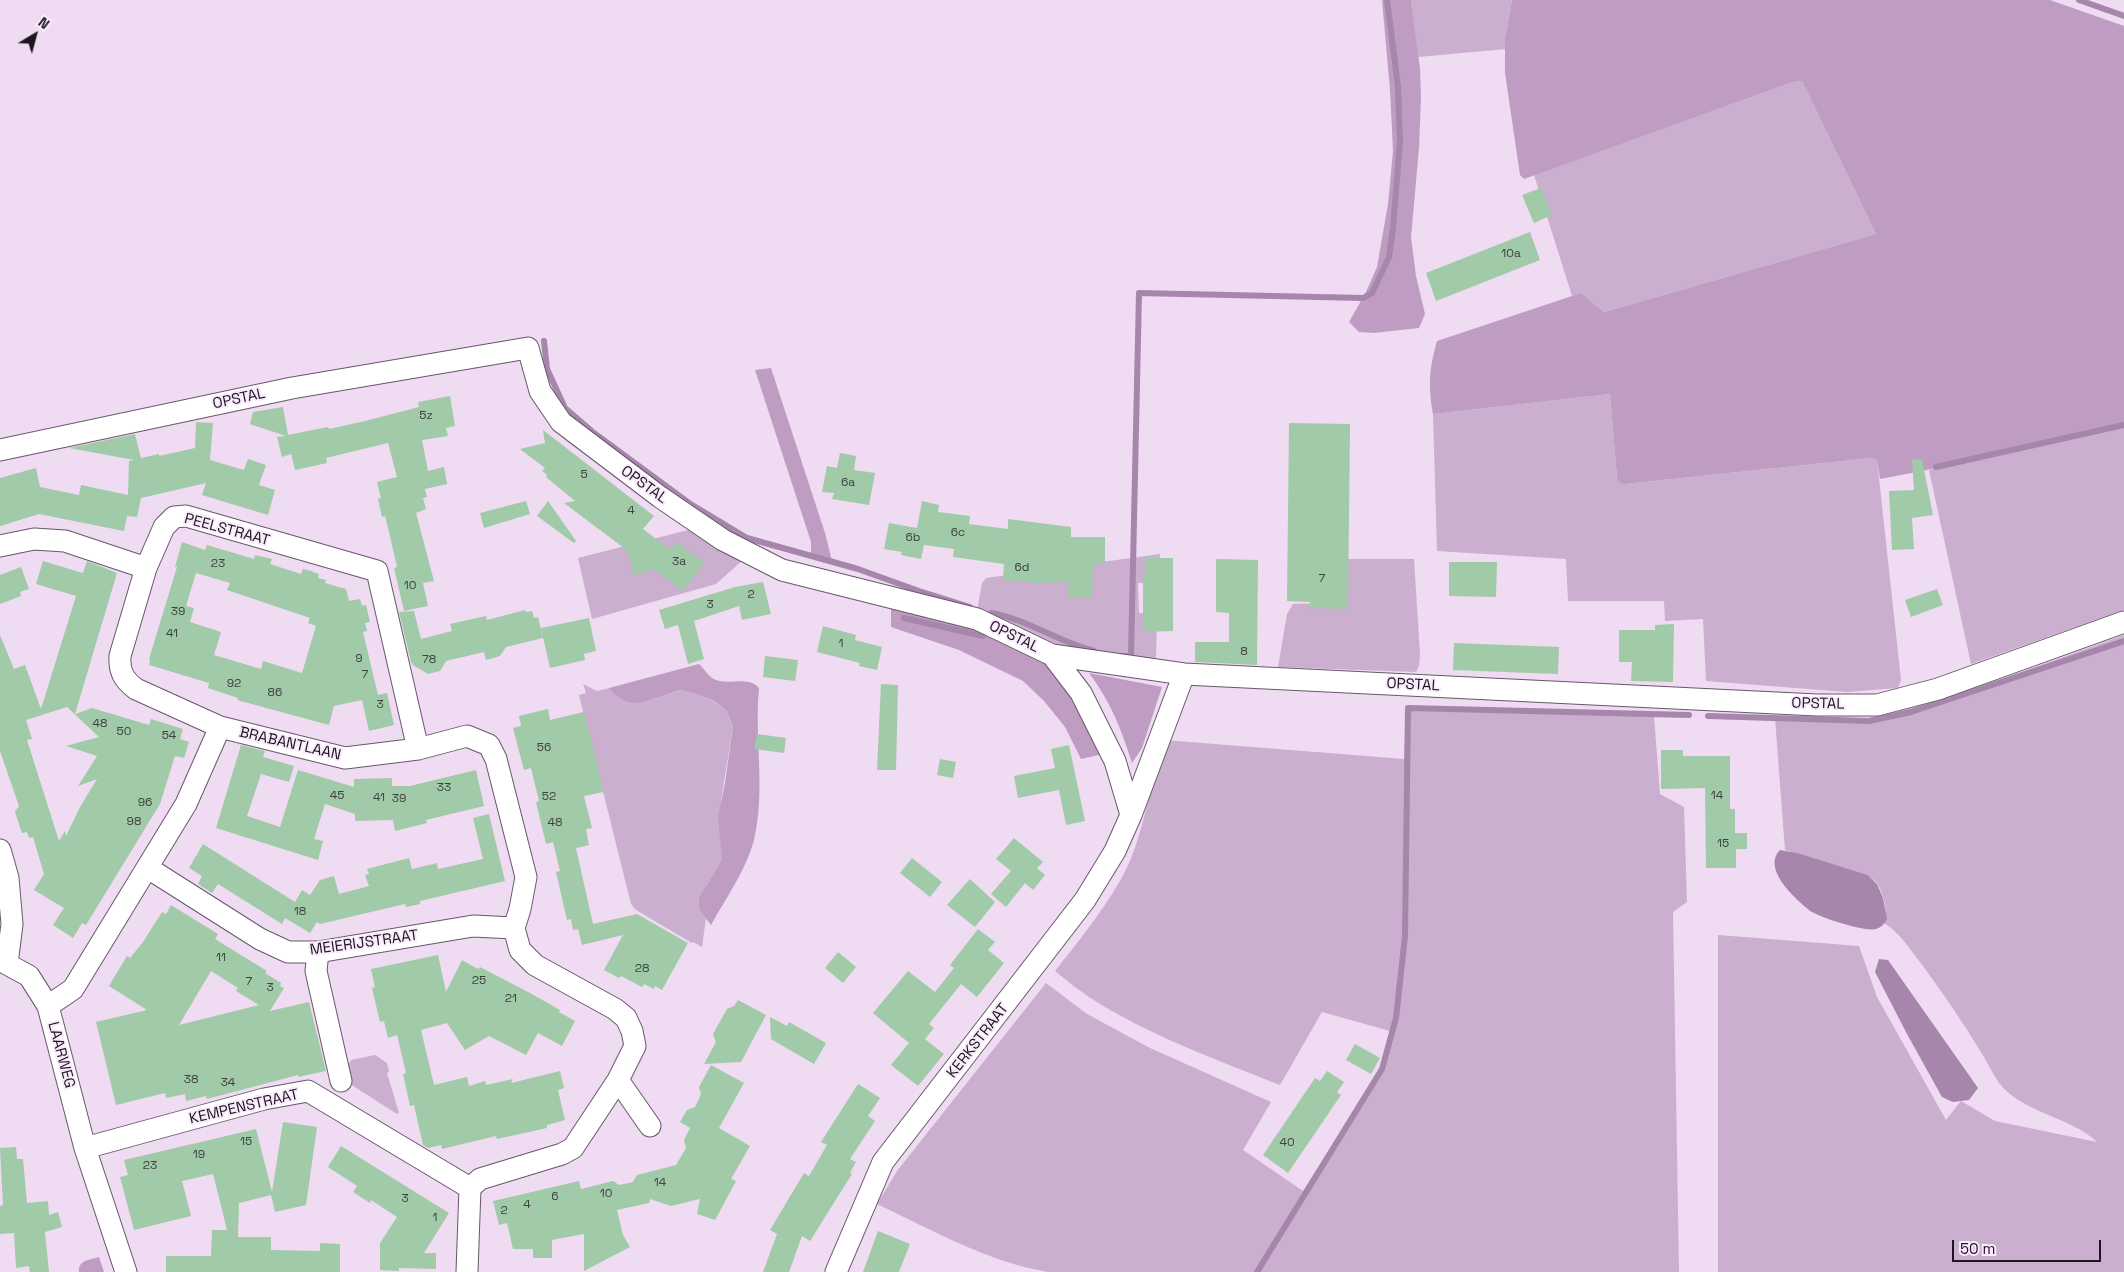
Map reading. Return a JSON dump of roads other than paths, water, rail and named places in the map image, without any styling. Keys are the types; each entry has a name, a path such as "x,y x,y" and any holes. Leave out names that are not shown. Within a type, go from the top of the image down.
{"street":[{"name":"OPSTAL","path":"0,450 292,388 528,348 540,391 560,422 660,497 723,540 782,570 976,619 1052,656 1184,674 1807,704 1877,704 1938,688 2124,622"},
{"name":"PEELSTRAAT","path":"220,727 136,690 125,681 119,667 120,656 146,568 164,527 174,517 186,516 377,571 418,749"},
{"path":"0,546 34,538 65,542 146,568"},
{"path":"1052,656 1081,693 1115,761 1131,815"},
{"name":"KERKSTRAAT","path":"836,1272 883,1162 1086,900 1115,851 1131,815 1184,674"},
{"name":"BRABANTLAAN","path":"48,1006 73,989 148,868 186,804 220,727 345,758 418,749 466,736 489,745 496,759 526,877 514,928"},
{"name":"LAARWEG","path":"0,850 8,878 12,924 4,963 29,976 48,1006 85,1148 126,1272"},
{"name":"MEIERIJSTRAAT","path":"148,868 260,939 288,952 318,952 473,926 514,928"},
{"path":"467,1272 470,1188 480,1179 562,1154 573,1148 618,1080 635,1046 632,1031 626,1018 573,985 535,965 520,950 514,928"},
{"path":"318,952 316,971 341,1080"},
{"path":"618,1080 650,1126"},
{"name":"KEMPENSTRAAT","path":"85,1148 264,1099 308,1091 470,1188"}],"waterway":[{"path":"1123,656 1131,656 1139,293 1363,298 1372,293 1389,257 1400,141 1398,87 1387,0"},
{"path":"2079,0 2124,16"},
{"path":"544,341 547,369 565,408 594,433 689,503 747,538 858,569 970,607"},
{"path":"1936,467 2124,425"},
{"path":"904,618 983,636 991,613 1017,620 1094,651"},
{"path":"1708,716 1869,721 1911,712 2124,641"},
{"path":"1257,1272 1382,1069 1396,1018 1405,936 1408,708 1689,715"}]}
